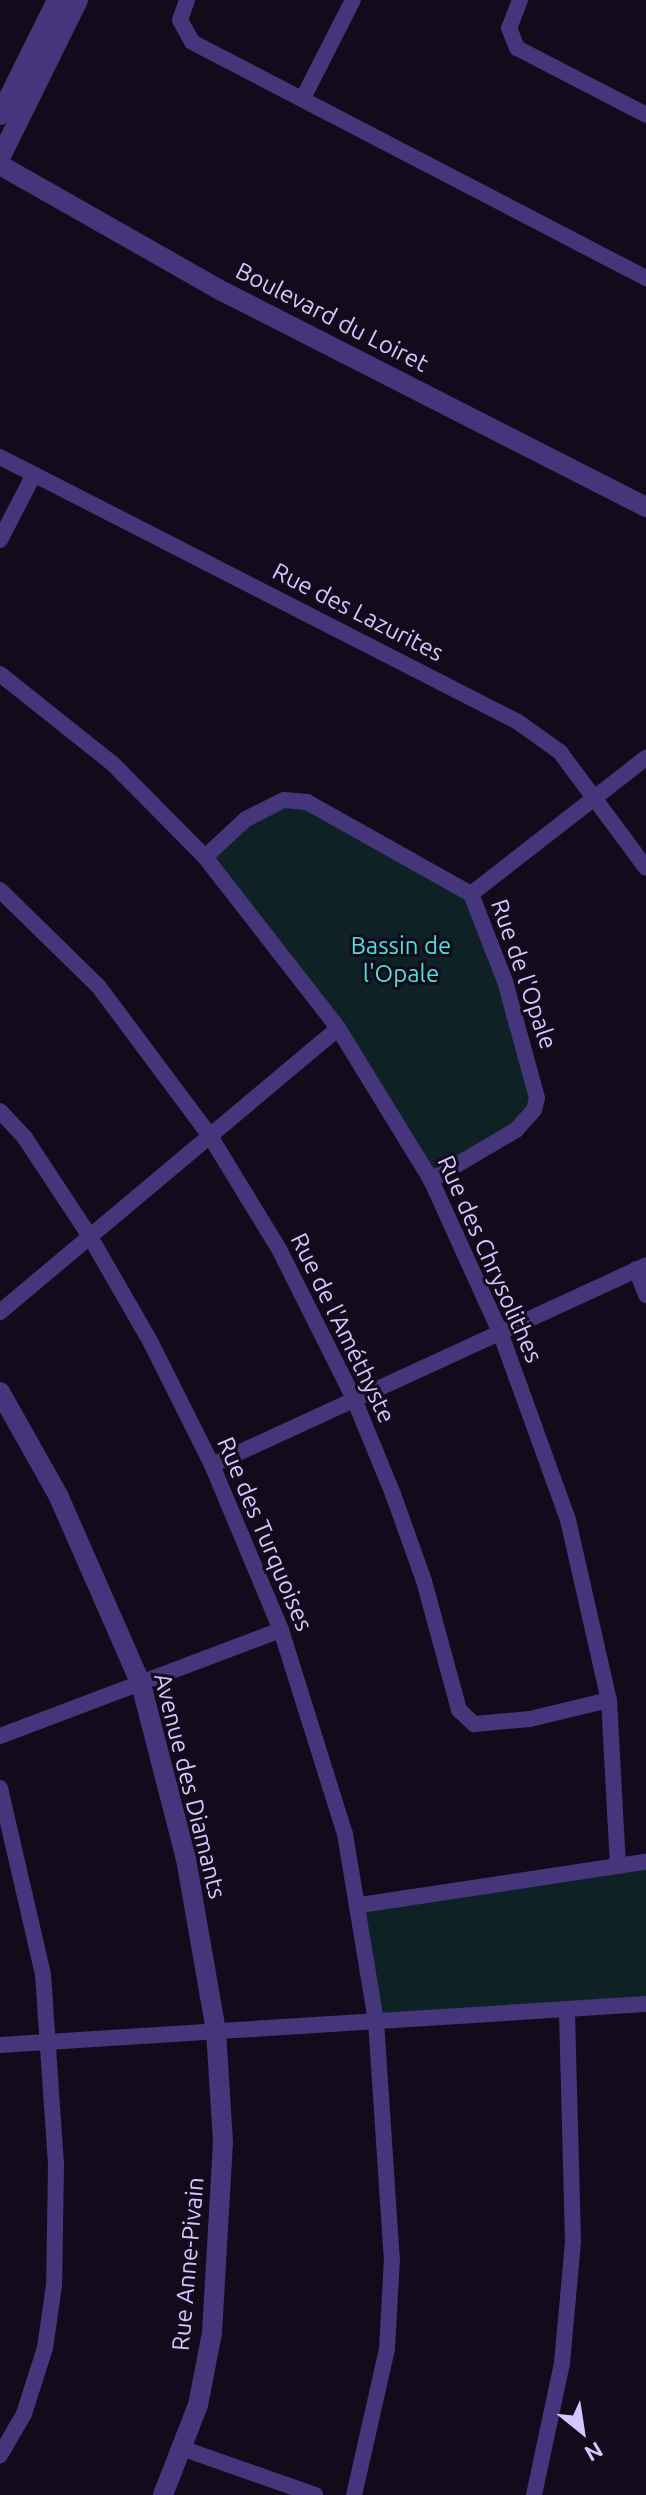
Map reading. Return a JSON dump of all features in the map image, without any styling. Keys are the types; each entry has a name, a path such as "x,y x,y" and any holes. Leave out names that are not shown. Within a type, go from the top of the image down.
{"street":[{"path":"0,115 57,0"},
{"path":"0,158 78,0"},
{"path":"187,0 180,20 192,42 646,278"},
{"path":"303,98 353,0"},
{"path":"520,0 509,28 517,48 646,115"},
{"name":"Boulevard du Loiret","path":"0,165 224,292 646,507"},
{"name":"Rue des Lazurites","path":"0,457 518,722 560,752 646,868"},
{"path":"0,540 34,474"},
{"name":"Rue des Chrysolithes","path":"0,674 113,764 205,857 338,1028 431,1180 500,1332 568,1520 609,1700 618,1866"},
{"path":"471,894 596,800 646,758"},
{"name":"Rue de l'Opale","path":"205,857 246,819 284,800 307,802 471,894 505,981 537,1098 534,1110 516,1130 431,1180"},
{"name":"Rue de l'Améthyste","path":"0,890 99,987 210,1136 279,1249 354,1399 424,1581 465,1718 474,1724 530,1719 609,1700"},
{"path":"0,1312 338,1028"},
{"name":"Rue des Turquoises","path":"0,1111 25,1138 89,1235 151,1343 212,1465 281,1630 327,1768 360,1905 376,2021 392,2259 387,2349 354,2495"},
{"path":"212,1465 641,1267 646,1295"},
{"name":"Avenue des Diamants","path":"0,1392 58,1495 141,1684 186,1859 216,2031"},
{"path":"0,1736 281,1630"},
{"path":"0,1788 33,1916 56,2164 54,2285 45,2348 32,2388 0,2455"},
{"path":"360,1905 646,1862"},
{"path":"0,2045 646,2004"},
{"path":"534,2495 562,2363 573,2241 567,2009"},
{"name":"Rue Anne-Pivain","path":"163,2495 184,2449 212,2333 223,2142 216,2031"},
{"path":"184,2449 315,2495"}],"green space":[{"name":"Bassin de l'Opale","path":"307,802 471,894 481,913 534,1110 431,1180 338,1028 205,857 246,819"},
{"path":"646,1863 646,2004 376,2021 360,1905"}]}
